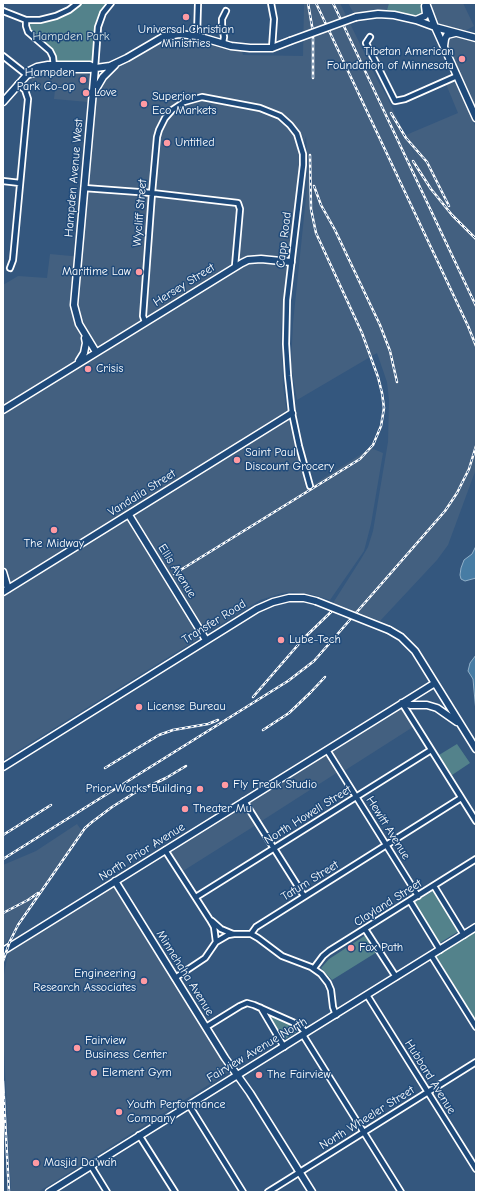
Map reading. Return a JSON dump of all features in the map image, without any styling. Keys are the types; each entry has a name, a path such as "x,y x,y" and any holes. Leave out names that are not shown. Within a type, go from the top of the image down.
{"street":[{"path":"3,11 26,20 40,20 56,16 69,10 78,3"},
{"name":"Hampden Avenue West","path":"96,352 76,317 74,305 98,27 104,13 111,3"},
{"path":"197,36 198,3"},
{"path":"271,3 274,19 272,48"},
{"path":"416,20 425,16 425,6 427,3"},
{"path":"427,3 435,27 476,118"},
{"path":"223,43 224,37 222,19 226,10"},
{"path":"3,102 29,71 36,67 90,65 95,68 110,66 171,35 188,34 238,48 272,48 356,17 370,14 386,14 416,20 455,33 476,38"},
{"path":"26,20 28,32 50,51 53,57 54,66"},
{"path":"444,46 446,37 455,33"},
{"path":"370,37 366,42 395,101 405,99 457,76"},
{"path":"3,56 27,75"},
{"path":"92,96 103,77 119,62"},
{"path":"10,268 13,260 28,99 25,90 18,84"},
{"name":"Capp Road","path":"172,110 190,100 209,98 267,110 280,116 294,129 302,147 303,161 287,300 286,344 292,413 310,486"},
{"name":"Wycliff Street","path":"146,322 142,316 158,132 165,118 172,110"},
{"path":"3,181 20,183"},
{"path":"84,188 152,193 238,203 240,208 235,266"},
{"name":"Hersey Street","path":"3,410 235,266 248,260 261,259 291,262"},
{"path":"77,364 84,353 86,343 85,334"},
{"name":"Vandalia Street","path":"6,591 292,413"},
{"name":"Ellis Avenue","path":"129,514 206,640"},
{"path":"3,572 6,591"},
{"name":"Transfer Road","path":"3,767 257,608 272,602 297,597 316,600 390,630 401,637 411,646 476,749"},
{"name":"North Prior Avenue","path":"3,951 435,682"},
{"path":"402,703 411,705 427,705 437,708 460,723"},
{"path":"402,703 476,821"},
{"name":"Hewitt Avenue","path":"327,750 418,896"},
{"name":"North Howell Street","path":"196,897 431,750"},
{"name":"Tatum Street","path":"250,934 256,926 461,798"},
{"path":"244,801 304,896"},
{"path":"165,850 214,927 216,942"},
{"name":"Clayland Street","path":"314,968 329,951 476,860"},
{"name":"Minnehaha Avenue","path":"115,881 206,1027 312,1192"},
{"path":"434,886 464,934"},
{"path":"410,901 440,950"},
{"path":"210,920 221,929 234,934"},
{"name":"Fairview Avenue North","path":"49,1192 476,927"},
{"path":"365,929 396,977"},
{"path":"175,978 205,958 216,942 228,935 250,934 258,938 282,956 314,968 321,974 328,983 336,1014"},
{"path":"431,955 476,1027"},
{"name":"Hubbard Avenue","path":"367,995 476,1169"},
{"path":"206,1027 244,1004 250,1004 261,1008 299,1025 401,1192"},
{"path":"261,1008 284,1047"},
{"name":"North Wheeler Street","path":"268,1192 476,1062"},
{"path":"189,1104 243,1192"},
{"path":"140,1135 175,1192"},
{"path":"91,1166 107,1192"}],"shaded area":[{"path":"304,3 340,3 421,168 406,135 458,113 446,84 455,80 476,128 476,236 474,238 476,240 476,469 448,545 437,560 380,621 333,603 368,547 373,531 388,442 389,400 387,382 377,353 297,400 291,365 293,323 307,188 308,165 306,136 300,159 281,330 283,386 287,414 306,489 371,448 383,453 371,524 364,551 330,600 314,595 293,592 282,593 260,600 3,760 3,285 18,276 47,278 50,254 82,257 96,95 102,83 117,67 164,41 178,37 197,38 242,51 243,55 303,56"},
{"path":"348,3 389,3 387,10 373,10 358,13 353,12"},
{"path":"431,3 463,3 474,26 465,31 439,24"},
{"path":"452,35 476,42 476,108 446,42 446,39"},
{"path":"45,72 87,74 90,76 88,102 54,99 55,90 31,88 32,77"},
{"path":"476,546 476,578 465,581 461,579 461,568 464,560 472,554"},
{"path":"476,655 476,712 473,679 468,671 470,663"},
{"path":"401,708 413,727 344,771 332,752"},
{"path":"326,754 338,772 260,822 248,803"},
{"path":"244,807 256,825 183,871 171,852"},
{"path":"77,824 82,831 19,920 6,943 3,945 3,865 36,851"},
{"path":"114,885 229,1072 38,1192 11,1192 3,1031 3,980 8,953"}],"green space":[{"name":"Hampden Park","path":"82,3 107,3 96,21 92,61 58,62 51,47 31,31 28,25 31,23 58,19 70,13"},
{"path":"389,3 421,3 423,12 420,16 415,17 387,10"},
{"path":"457,744 470,763 452,775 439,755"},
{"path":"433,891 459,931 438,944 414,905 415,902"},
{"path":"476,931 476,1020 436,956"},
{"path":"366,935 377,952 332,980 321,968 329,959"},
{"path":"269,1015 298,1027 300,1030 282,1041 268,1016"}],"railway":[{"path":"308,3 313,32 313,78"},
{"path":"316,3 468,326 476,346"},
{"path":"333,3 476,306"},
{"path":"391,113 406,138 427,162 449,206"},
{"path":"174,574 360,459 373,445 381,426 384,408 378,377 362,333 316,233 311,209 310,155"},
{"path":"413,161 431,189 452,215 476,239"},
{"path":"314,186 321,205 335,230 380,325 390,351 397,382"},
{"path":"3,859 288,681 314,661 445,511 457,493 469,469 476,446"},
{"path":"253,697 304,638 331,612"},
{"path":"263,730 289,713 325,677"},
{"path":"105,768 159,735 173,730 208,724 218,720"},
{"path":"3,961 10,941 18,925 85,828 112,807 136,792 166,778 186,766"},
{"path":"3,835 51,805"},
{"path":"3,913 38,893"},
{"path":"3,1081 9,1192"}],"place":[{"name":"Universal Christian Ministries","path":"186,17"},
{"name":"Tibetan American Foundation of Minnesota","path":"462,59"},
{"name":"Hampden Park Co-op","path":"83,80"},
{"name":"Love","path":"86,93"},
{"name":"Superior Eco Markets","path":"144,104"},
{"name":"Untitled","path":"167,143"},
{"name":"Maritime Law","path":"139,272"},
{"name":"Crisis","path":"88,369"},
{"name":"Saint Paul Discount Grocery","path":"237,460"},
{"name":"The Midway","path":"54,530"},
{"name":"Lube-Tech","path":"281,640"},
{"name":"License Bureau","path":"139,707"},
{"name":"Fly Freak Studio","path":"225,785"},
{"name":"Prior Works Building","path":"200,789"},
{"name":"Theater Mu","path":"185,809"},
{"name":"Fox Path","path":"351,948"},
{"name":"Engineering Research Associates","path":"144,981"},
{"name":"Fairview Business Center","path":"77,1048"},
{"name":"Element Gym","path":"94,1073"},
{"name":"The Fairview","path":"259,1075"},
{"name":"Youth Performance Company","path":"119,1112"},
{"name":"Masjid Da'wah","path":"36,1163"}]}
